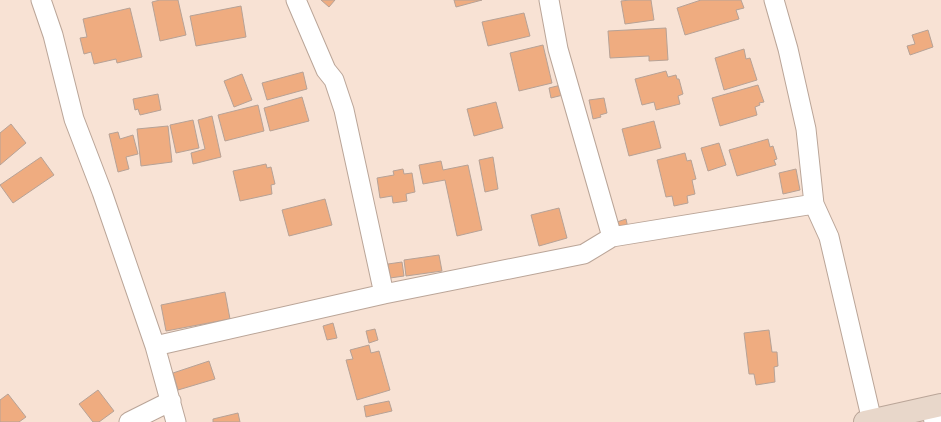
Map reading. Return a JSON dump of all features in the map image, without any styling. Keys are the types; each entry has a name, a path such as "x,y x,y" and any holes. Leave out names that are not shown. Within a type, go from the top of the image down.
{"street":[{"path":"41,0 53,35 74,119 102,192 155,346 176,422"},
{"path":"296,0 326,70 334,80 344,110 384,294"},
{"path":"549,0 558,48 612,236"},
{"path":"774,0 788,49 806,129 814,204 829,237 868,421 936,412"},
{"path":"155,346 384,294 584,254 612,236 814,204"},
{"path":"129,422 171,401"}],"building":[{"path":"160,0 178,0 186,35 160,41 152,2"},
{"path":"321,0 335,0 329,7"},
{"path":"454,0 482,0 456,7"},
{"path":"651,0 654,20 625,24 621,1"},
{"path":"701,0 741,0 744,8 736,10 739,19 685,35 677,8"},
{"path":"241,6 246,37 196,46 190,16"},
{"path":"130,8 142,57 117,63 116,59 94,64 91,52 84,54 80,38 87,37 83,19"},
{"path":"524,13 530,36 488,46 482,22"},
{"path":"666,28 668,60 649,61 649,56 610,58 608,31"},
{"path":"928,30 933,47 910,55 907,46 915,44 912,35"},
{"path":"543,45 552,83 519,91 510,53"},
{"path":"744,49 746,59 750,58 757,80 724,90 715,58"},
{"path":"666,71 668,77 676,75 677,79 679,79 683,94 678,96 680,104 656,110 654,102 642,105 635,79"},
{"path":"303,72 307,89 267,100 262,83"},
{"path":"242,74 252,100 234,107 224,81"},
{"path":"561,85 563,95 551,98 549,88"},
{"path":"758,85 764,102 759,103 760,105 755,107 757,115 720,126 712,98"},
{"path":"158,94 161,110 140,115 138,109 135,110 133,99"},
{"path":"302,97 309,121 270,131 264,108"},
{"path":"604,98 607,113 600,115 601,117 593,119 589,100"},
{"path":"496,102 503,128 474,136 467,109"},
{"path":"258,105 264,131 225,141 218,115"},
{"path":"212,116 221,157 193,164 191,153 205,149 198,120"},
{"path":"193,120 199,148 176,153 170,125"},
{"path":"654,121 661,148 629,156 622,129"},
{"path":"11,124 26,143 0,165 0,133"},
{"path":"168,126 172,162 141,166 137,129"},
{"path":"118,132 120,139 133,135 138,154 126,157 129,169 118,172 109,134"},
{"path":"768,139 770,147 773,146 777,159 774,160 776,165 737,176 729,150"},
{"path":"719,143 726,165 708,171 701,148"},
{"path":"685,153 687,161 691,160 696,179 692,180 695,194 687,196 688,203 674,206 672,196 666,197 657,160"},
{"path":"41,157 54,175 13,203 0,185"},
{"path":"493,157 498,189 485,192 479,160"},
{"path":"441,161 443,170 468,165 482,230 457,236 445,180 423,184 419,165"},
{"path":"266,164 267,168 271,167 275,184 271,185 272,194 240,201 233,171"},
{"path":"403,169 404,174 412,173 415,192 406,194 407,201 393,203 392,196 380,198 377,178 394,175 393,171"},
{"path":"796,169 800,190 783,194 779,173"},
{"path":"325,199 332,225 289,236 282,210"},
{"path":"559,208 567,238 539,246 531,215"},
{"path":"626,219 628,228 619,230 617,222"},
{"path":"439,255 442,271 406,276 404,260"},
{"path":"402,262 404,276 390,278 388,264"},
{"path":"225,292 230,319 166,331 161,305"},
{"path":"333,323 337,338 327,340 323,326"},
{"path":"375,329 378,340 369,343 366,331"},
{"path":"769,330 772,352 777,352 778,366 774,367 775,382 756,385 754,374 749,374 744,333"},
{"path":"369,345 371,353 379,351 390,390 357,400 346,360 353,359 350,350"},
{"path":"209,361 215,379 178,390 173,373"},
{"path":"98,390 114,411 99,422 93,422 79,404"},
{"path":"8,394 26,417 19,422 0,422 0,400"},
{"path":"389,401 392,411 366,417 364,406"},
{"path":"238,413 240,422 213,422 213,419"}]}
